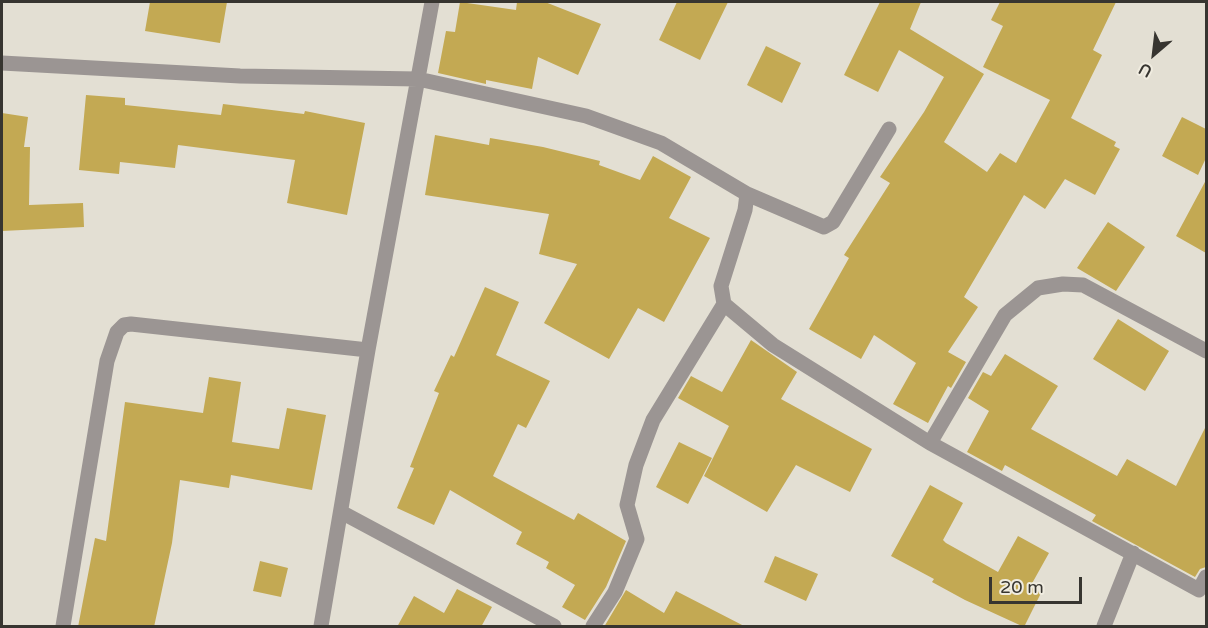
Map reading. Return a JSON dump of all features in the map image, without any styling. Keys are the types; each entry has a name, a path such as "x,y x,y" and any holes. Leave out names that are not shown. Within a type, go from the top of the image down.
{"street":[{"path":"321,627 368,350 432,2"},
{"path":"2,63 240,76 418,79 586,116 661,143 747,194 824,227 833,222 889,129"},
{"path":"747,194 745,210 721,286 724,304 773,345 930,443 1199,590 1206,577"},
{"path":"930,443 1005,315 1038,288 1063,284 1083,285 1206,351"},
{"path":"592,627 615,592 637,539 627,505 636,465 652,420 724,304"},
{"path":"63,627 106,361 117,332 124,325 368,350"},
{"path":"341,512 554,627"},
{"path":"1104,627 1133,554"}],"building":[{"path":"150,2 227,2 220,43 145,31"},
{"path":"460,2 516,10 517,2 545,2 601,24 578,75 538,57 532,89 486,80 486,84 438,73 446,31 455,32"},
{"path":"677,2 728,2 700,60 659,40"},
{"path":"880,2 921,2 910,29 984,74 944,142 987,172 1000,153 1016,163 1050,100 983,67 1003,26 991,20 1000,2 1116,2 1093,50 1102,55 1071,118 1116,142 1114,146 1120,149 1095,195 1065,179 1045,209 1024,195 964,297 978,307 948,352 966,362 951,388 948,386 928,423 893,404 916,363 874,335 861,359 809,329 849,258 844,255 890,183 880,177 924,112 944,77 899,50 878,92 844,75"},
{"path":"766,46 801,63 782,103 747,85"},
{"path":"86,95 125,98 125,105 221,115 223,104 304,114 305,111 365,123 347,215 287,203 295,160 178,145 175,168 120,162 119,174 79,170"},
{"path":"2,113 28,117 24,147 30,147 29,205 83,203 84,227 2,231"},
{"path":"1182,117 1206,129 1206,158 1198,175 1162,156"},
{"path":"435,135 489,145 490,138 543,147 600,161 599,165 640,180 653,156 691,177 669,218 710,238 664,322 638,308 609,359 544,323 577,264 539,254 549,214 425,195"},
{"path":"1206,180 1206,253 1176,236"},
{"path":"1108,222 1145,247 1116,291 1077,268"},
{"path":"485,287 519,302 496,355 550,381 526,428 518,424 493,476 574,520 578,513 626,541 606,587 585,620 562,607 575,585 546,568 549,562 516,544 522,532 450,490 434,525 397,508 414,468 410,467 439,393 434,391 451,355 454,357"},
{"path":"1118,319 1169,351 1145,391 1093,359"},
{"path":"751,340 797,372 781,399 872,449 850,492 796,465 767,512 704,476 729,426 678,398 691,376 722,392"},
{"path":"1005,354 1058,386 1031,429 1117,476 1127,459 1176,486 1206,426 1206,567 1200,569 1195,577 1092,521 1096,515 1005,465 1002,471 967,452 989,411 968,398 983,372 991,376"},
{"path":"209,377 241,382 232,442 279,449 287,408 326,415 312,490 231,475 229,488 180,480 172,543 154,627 78,627 95,538 106,541 125,402 203,413"},
{"path":"679,442 712,458 688,504 656,487"},
{"path":"930,485 963,503 943,540 946,543 998,572 1018,536 1049,553 1030,587 1041,593 1024,627 965,600 932,582 934,579 891,556"},
{"path":"775,556 818,574 806,601 764,582"},
{"path":"260,561 288,568 281,597 253,591"},
{"path":"457,589 492,607 481,627 397,627 414,596 444,613"},
{"path":"626,590 664,613 676,591 746,627 604,627"}]}
